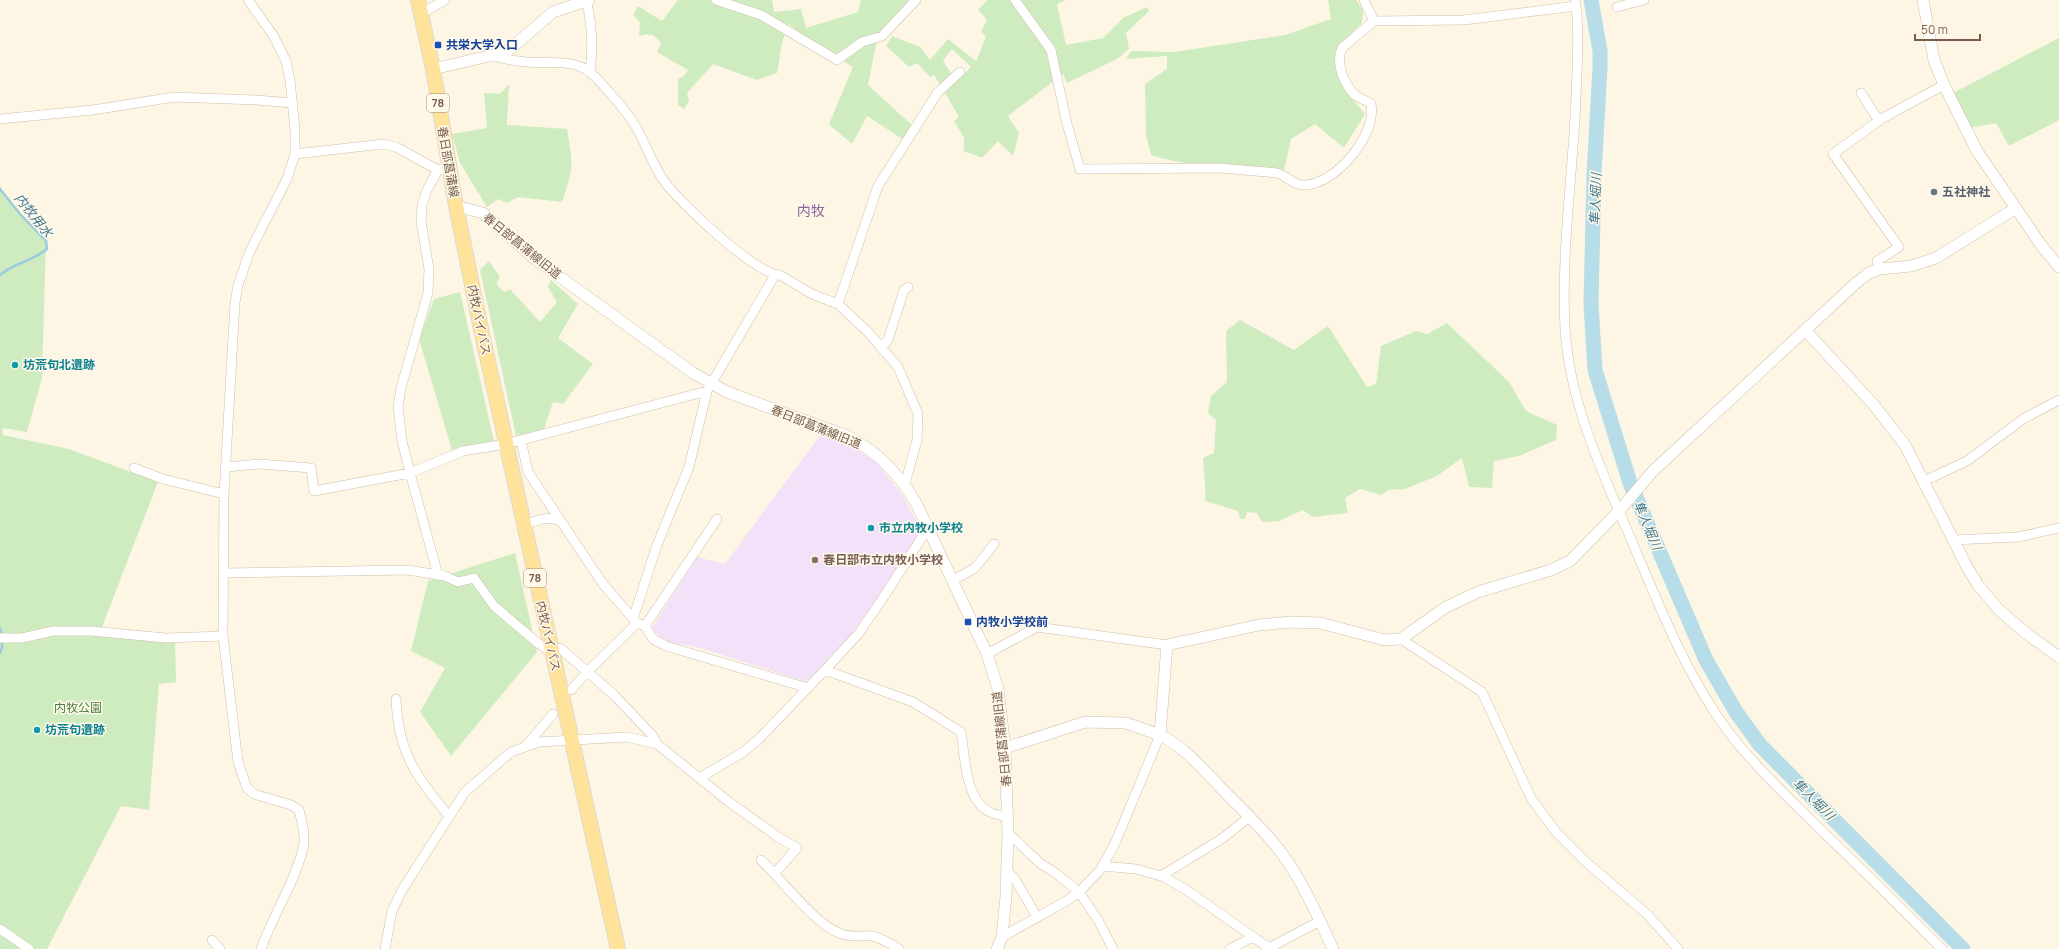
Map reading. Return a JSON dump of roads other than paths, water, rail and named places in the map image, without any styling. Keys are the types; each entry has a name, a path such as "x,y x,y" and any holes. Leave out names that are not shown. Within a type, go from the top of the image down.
{"main road":[{"name":"春日部菖蒲線","path":"420,7 433,70 444,169 456,206"},
{"name":"内牧バイパス","path":"456,206 524,525 556,650 572,740 618,949"}],"street":[{"path":"248,0 273,35 286,61 293,103 295,154 287,179 250,251 238,285 235,303 224,494 223,636 238,762 243,781 247,788 254,794 291,805 299,810 304,826 303,848 294,874 261,949"},
{"path":"420,7 445,0"},
{"path":"433,70 494,56 509,50 553,12 587,0 593,47 590,72"},
{"path":"716,0 761,15 837,60 862,42 882,36 916,0"},
{"path":"1015,0 1051,50 1067,124 1080,169 1239,169 1277,173 1283,175 1293,183 1305,185 1314,184 1339,168 1360,145 1366,134 1372,115 1371,104 1356,96 1347,83 1343,74 1340,54 1342,48 1374,21 1464,20 1575,3 1577,75 1564,284 1565,330 1570,372 1582,420 1611,495 1680,653 1702,692 1726,729 1780,790 1942,949"},
{"path":"1364,0 1374,21"},
{"path":"1617,7 1644,0"},
{"path":"1923,0 1934,60 1944,85 1977,151 2041,246 2059,267"},
{"path":"494,56 528,63 554,62 567,64 590,72 635,125 664,181 717,235 749,260 775,275 780,275 812,294 838,304 881,347 898,366 918,414 917,440 905,484"},
{"path":"838,304 878,186 938,92 960,72"},
{"path":"1880,269 1877,261 1899,247 1833,154 1879,121 1944,85"},
{"path":"1861,93 1879,121"},
{"path":"0,118 93,110 174,97 293,103"},
{"path":"295,154 383,144 396,147 444,169 427,190 422,205 421,221 429,269 428,293 401,388 398,406 402,441 438,575"},
{"name":"春日部菖蒲線旧道","path":"456,206 483,213 535,259 709,388 739,396 857,441 887,463 905,484 928,528 987,654 998,690 1005,748 1008,817 1008,872 1002,937 997,949"},
{"path":"987,654 1038,627 1167,645 1243,630 1259,625 1290,622 1320,623 1385,640 1401,639 1446,607 1478,592 1551,570 1570,561 1619,511 1653,471 1856,283 1869,273 1880,269 1910,266 1936,258 2016,208"},
{"path":"639,623 657,545 689,467 709,388 775,275"},
{"path":"881,347 888,340 904,290 908,287"},
{"path":"1805,330 1892,426 1905,445 1967,567 1978,585 1999,610 2027,634 2059,657"},
{"path":"226,467 259,464 311,468 314,491 410,473 463,451 506,444 709,388"},
{"path":"1924,481 1967,461 2023,419 2059,400"},
{"path":"521,440 528,472 560,521 603,584 653,639 666,646 808,688"},
{"path":"134,468 163,479 224,494"},
{"path":"524,525 548,517 553,517 560,521"},
{"path":"571,690 587,672 639,623 717,518"},
{"path":"701,777 742,753 759,739 825,670 863,626 928,528"},
{"path":"1953,540 2018,536 2050,531 2059,528"},
{"path":"952,580 975,568 994,544"},
{"path":"223,573 408,570 438,575 458,582 474,578 494,606 539,644 556,650 587,672 639,721 653,736 657,744"},
{"path":"2,638 22,638 53,631 91,631 166,638 223,636"},
{"path":"1401,639 1482,692 1531,798 1556,832 1586,862 1648,914 1678,949"},
{"path":"1002,937 1079,892 1102,866 1116,841 1160,735 1167,645"},
{"path":"825,670 913,702 961,732 971,792 981,806 989,812 1008,817"},
{"path":"396,699 396,716 401,740 408,760 417,777 449,816"},
{"path":"526,746 553,714"},
{"path":"1005,748 1084,722 1126,723 1160,735 1172,741 1188,754 1249,817 1282,854 1301,883 1333,949"},
{"path":"385,949 392,911 402,890 465,792 481,776 511,752 539,742 627,737 657,744 754,820 797,848 775,873"},
{"path":"1161,876 1223,838 1249,817"},
{"path":"1008,833 1041,864 1057,874 1079,892 1098,920 1113,949"},
{"path":"761,860 815,916 837,933 850,937 870,936 879,938 899,949"},
{"path":"1102,866 1136,869 1161,876 1185,889 1269,948 1320,921"},
{"path":"1008,872 1015,879 1038,917"},
{"path":"0,930 29,949"},
{"path":"1230,949 1253,937"},
{"path":"212,940 220,949"}],"waterway":[{"name":"隼人堀川","path":"1591,0 1600,51 1594,174 1591,304 1595,370 1630,483 1706,660 1736,712 1760,745 1963,949"},
{"name":"内牧用水","path":"0,189 20,214 46,241 47,249 0,275"},
{"name":"内牧用水","path":"0,628 2,635"},
{"name":"内牧用水","path":"0,653 2,640"}],"place":[{"name":"共栄大学入口","path":"438,45"},
{"name":"五社神社","path":"1934,192"},
{"name":"坊荒句北遺跡","path":"15,365"},
{"name":"市立内牧小学校","path":"871,528"},
{"name":"春日部市立内牧小学校","path":"815,560"},
{"name":"内牧小学校前","path":"968,622"},
{"name":"坊荒句遺跡","path":"37,730"}],"district":[{"name":"内牧","path":"811,211"}],"park label":[{"name":"内牧公園","path":"78,708"}]}
